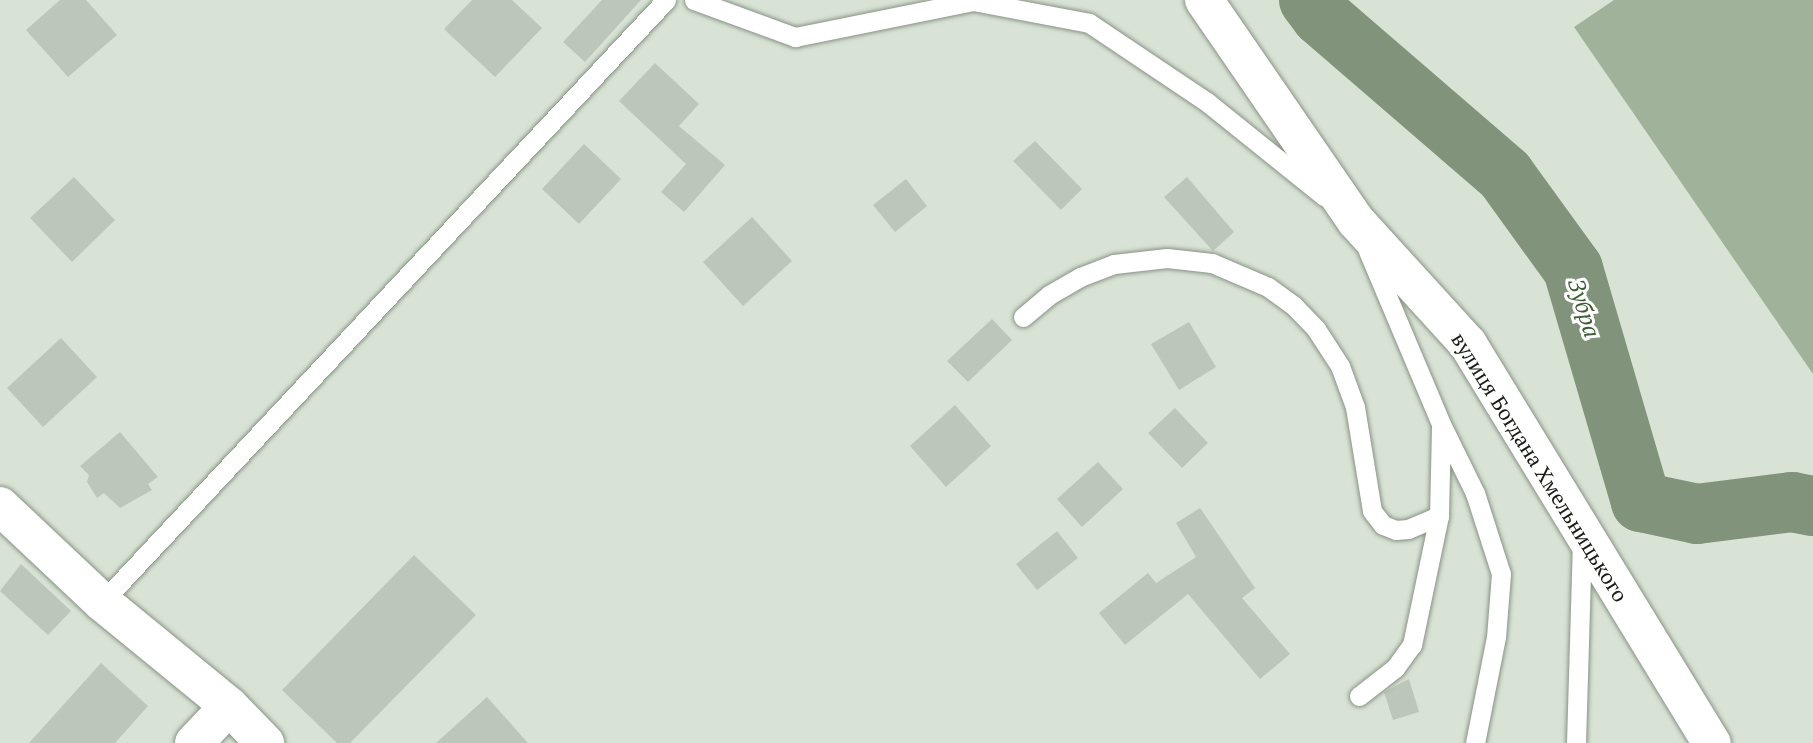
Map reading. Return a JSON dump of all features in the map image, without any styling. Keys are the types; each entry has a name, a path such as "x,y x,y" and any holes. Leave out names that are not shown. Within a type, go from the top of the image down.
{"street":[{"name":"вулиця Богдана Хмельницького","path":"1204,0 1356,221 1468,344 1712,743"},
{"path":"0,506 102,602 229,706 265,743"},
{"path":"194,743 229,706"}],"lane":[{"path":"102,602 666,0"},
{"path":"694,0 795,37 974,1 1089,23 1206,102 1356,221 1441,424 1475,493 1501,574 1496,637 1475,743"},
{"path":"1023,317 1049,295 1080,276 1114,264 1167,258 1212,264 1241,274 1294,306 1316,329 1340,366 1355,407 1372,511 1383,525 1396,530 1408,529 1439,516"},
{"path":"1359,696 1395,668 1412,645 1439,516 1441,424"},
{"path":"1576,743 1582,531"}],"green space":[{"path":"1614,0 1813,0 1813,374 1574,27"}],"building":[{"path":"60,0 86,0 117,35 68,77 26,30"},
{"path":"472,0 512,0 542,28 495,77 444,29"},
{"path":"602,0 641,0 585,62 563,42"},
{"path":"655,63 699,104 679,126 725,165 684,212 661,192 686,164 619,101"},
{"path":"1035,141 1082,189 1061,210 1013,161"},
{"path":"584,144 621,179 579,224 542,189"},
{"path":"74,177 115,220 72,262 30,218"},
{"path":"1187,177 1234,232 1213,251 1164,197"},
{"path":"906,179 927,206 895,232 873,205"},
{"path":"752,217 792,261 743,306 703,262"},
{"path":"992,319 1012,340 968,382 947,361"},
{"path":"1189,322 1216,367 1179,390 1151,344"},
{"path":"61,338 97,377 43,427 7,388"},
{"path":"955,405 991,446 946,487 910,446"},
{"path":"1175,408 1208,443 1182,468 1148,433"},
{"path":"120,432 158,477 148,484 152,490 120,508 104,493 97,498 87,482 89,475 80,466"},
{"path":"1098,462 1123,489 1082,527 1057,499"},
{"path":"1200,508 1255,588 1242,598 1290,654 1260,679 1188,594 1125,645 1099,613 1148,573 1156,583 1196,557 1176,523"},
{"path":"1057,531 1078,558 1037,590 1016,564"},
{"path":"414,555 476,615 350,743 337,743 282,690"},
{"path":"21,564 71,611 48,635 0,591"},
{"path":"101,663 148,706 115,743 29,743"},
{"path":"1409,679 1419,712 1393,720 1384,692"},
{"path":"487,697 528,743 436,743"}],"waterway":[{"name":"Зубра","path":"1309,0 1321,16 1505,175 1573,269 1641,502 1697,514 1792,502 1813,506"}]}
